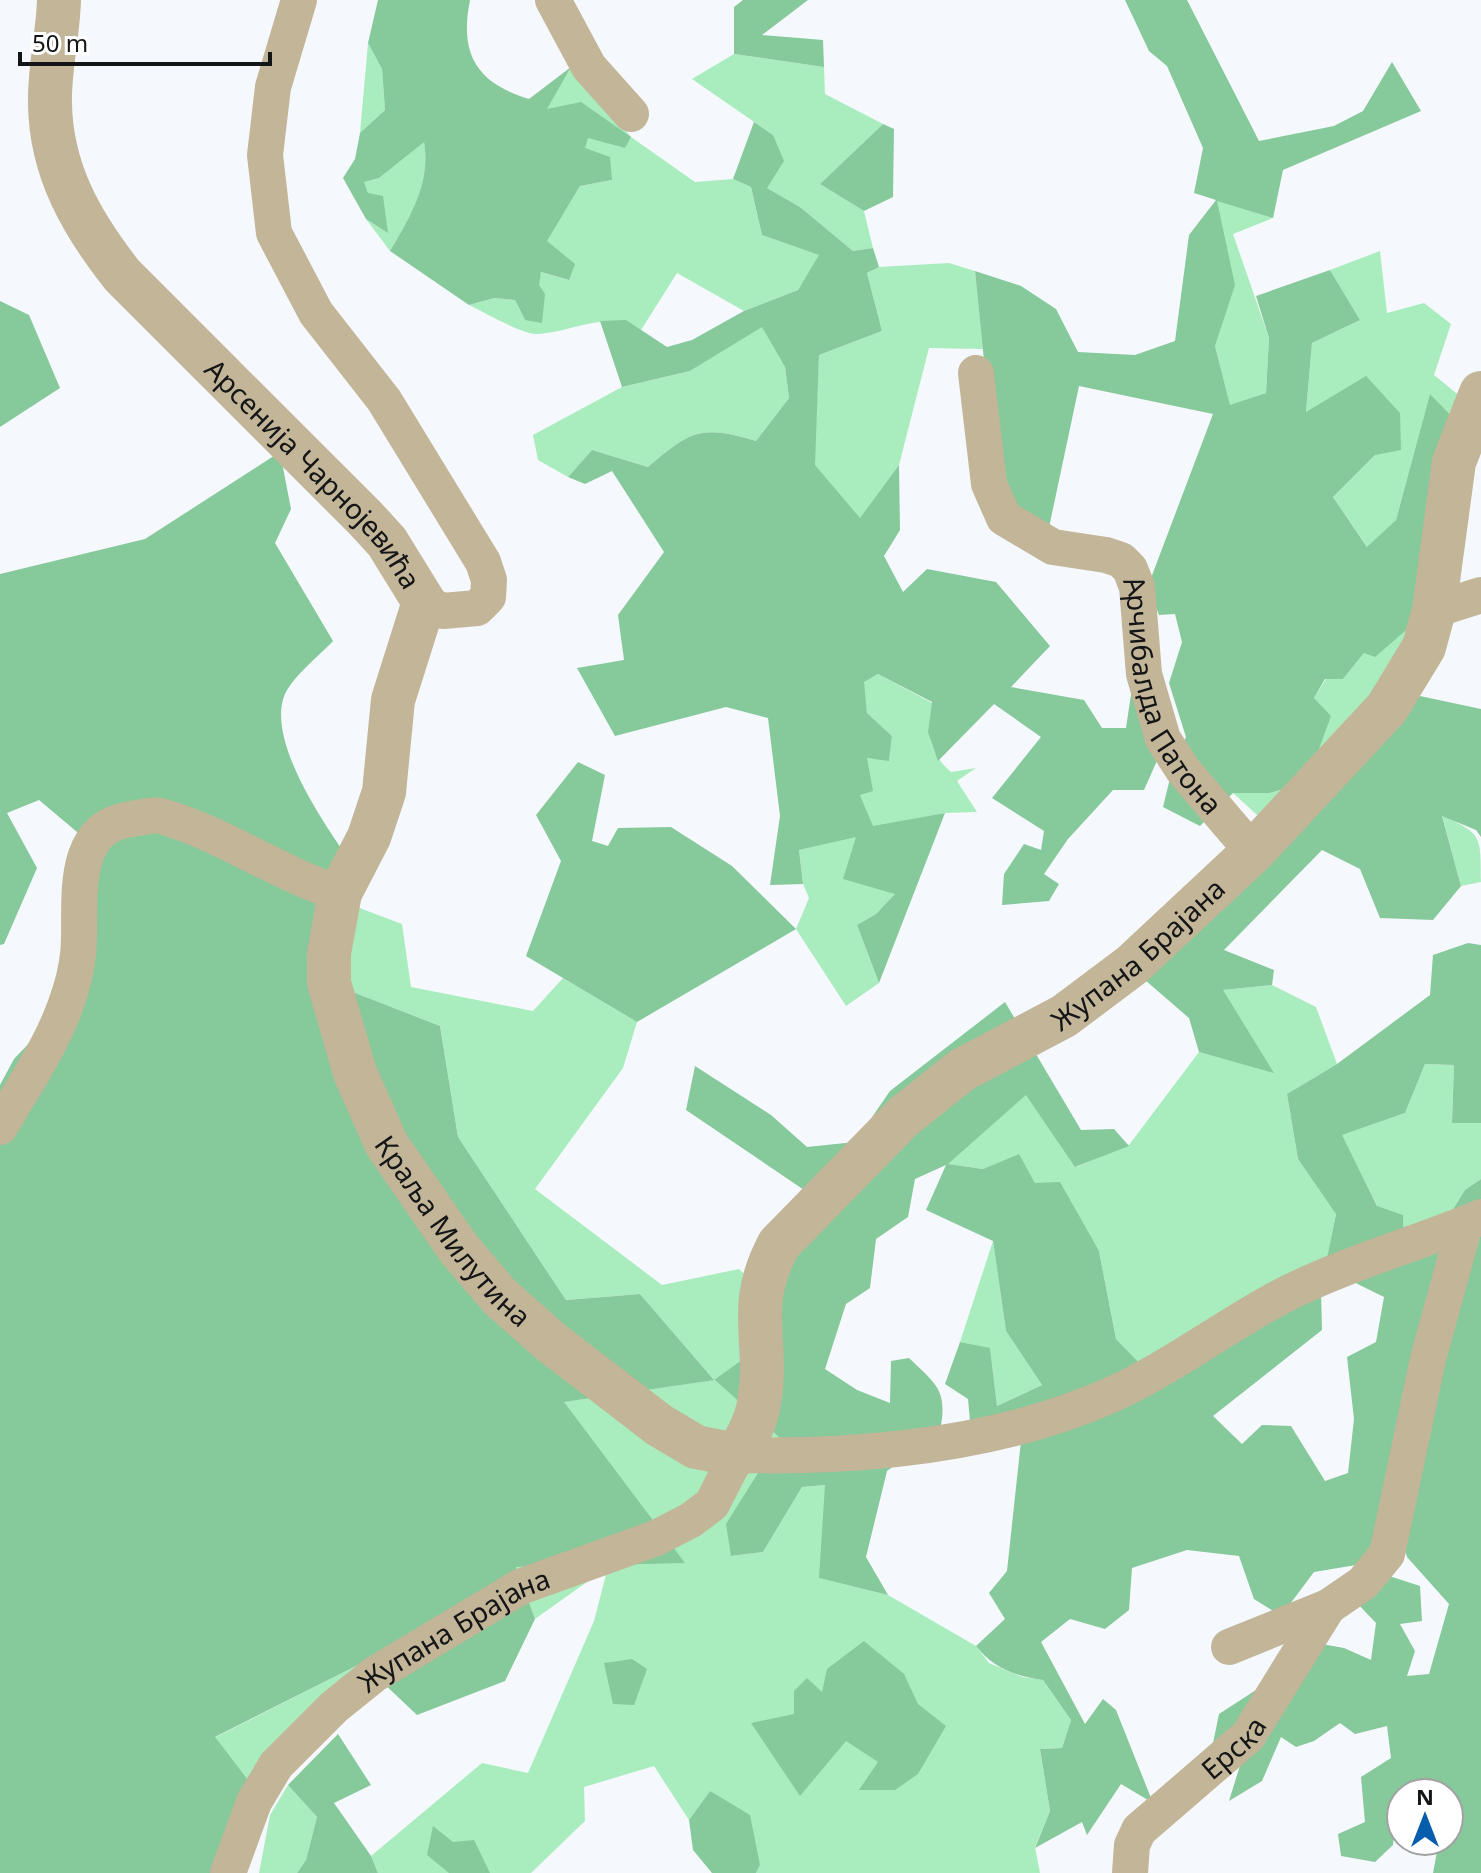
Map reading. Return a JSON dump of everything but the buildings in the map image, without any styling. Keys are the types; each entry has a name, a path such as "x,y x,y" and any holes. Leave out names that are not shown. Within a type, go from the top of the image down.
{"street":[{"name":"Арсенија Чарнојевића","path":"59,0 50,104 59,172 90,235 142,296 387,542 424,602 443,611 477,608 488,597 489,580 483,562 384,400 316,313 274,233 265,155 273,87 299,0"},
{"path":"553,0 589,67 631,114"},
{"name":"Арчибалда Патона","path":"976,373 989,484 1004,518 1053,547 1106,555 1121,560 1130,569 1137,587 1144,674 1163,739 1183,770 1253,852"},
{"name":"Жупана Брајана","path":"228,1873 254,1802 276,1765 334,1707 375,1674 520,1587 656,1538 691,1520 712,1504 754,1424 760,1400 758,1300 768,1264 779,1244 903,1117 962,1070 1064,1016 1132,965 1253,852 1387,708 1424,647 1434,610 1454,462 1481,393"},
{"path":"1434,610 1481,595"},
{"name":"Краља Милутина","path":"424,602 393,700 384,792 369,837 340,893 329,953 329,983 355,1073 387,1145 459,1249 500,1297 551,1342 659,1425 696,1447 737,1455"},
{"path":"0,1127 52,1040 70,991 79,941 77,890 86,851 103,827 121,820 158,815 313,885 340,893"},
{"path":"737,1455 831,1456 889,1450 989,1432 1089,1405 1157,1371 1287,1294 1430,1234 1473,1220"},
{"path":"1229,1647 1328,1607 1363,1583 1387,1554 1422,1388 1473,1220"},
{"name":"Ерска","path":"1130,1873 1132,1845 1139,1830 1248,1736 1328,1607"}],"green space":[{"path":"378,0 470,0 467,36 470,51 476,64 496,85 529,99 571,67 547,109 581,102 631,137 625,148 588,138 585,148 610,157 612,180 580,186 547,241 575,264 569,280 541,272 539,285 545,294 542,323 525,320 515,300 494,298 469,305 390,251 422,186 424,142 379,178 364,182 368,193 383,196 388,233 366,219 343,178 355,159 360,133 385,110 382,69 368,43"},
{"path":"743,0 808,0 762,35 823,40 824,67 734,54 734,7"},
{"path":"1125,0 1187,0 1259,141 1334,126 1363,111 1392,62 1421,111 1283,170 1273,218 1217,201 1235,285 1215,346 1230,405 1266,393 1269,338 1256,296 1330,270 1360,320 1312,343 1306,412 1366,376 1400,413 1401,450 1375,455 1333,497 1367,547 1396,520 1430,394 1464,429 1412,625 1375,657 1364,653 1343,679 1325,679 1314,698 1331,716 1307,782 1269,793 1233,793 1200,826 1163,807 1174,762 1186,737 1169,683 1182,642 1175,614 1159,615 1148,586 1213,414 1079,386 1047,537 1011,506 993,450 975,271 1021,286 1056,309 1078,352 1135,355 1175,341 1189,235 1216,200 1194,193 1203,148 1167,66 1149,51"},
{"path":"368,43 382,69 385,110 360,133"},
{"path":"734,54 824,67 825,94 883,124 820,184 864,211 873,248 853,251 800,207 767,188 773,135 692,79"},
{"path":"571,67 631,137 695,182 733,179 751,187 762,235 820,255 798,290 744,311 677,273 641,330 616,321 531,333 469,305 494,298 515,300 525,320 541,272 568,280 574,264 546,242 580,186 612,180 584,148 588,137 625,148 546,109"},
{"path":"754,122 773,135 784,161 767,188 800,207 853,251 873,248 879,267 867,273 882,331 819,355 815,465 860,518 899,465 900,530 884,556 903,592 927,569 996,582 1050,646 1011,687 1084,700 1102,728 1126,728 1133,681 1163,747 1144,790 1113,790 1068,839 1044,874 1059,884 1049,901 1002,905 1004,874 1024,844 1041,850 1044,831 992,798 1041,737 994,704 938,761 928,732 932,702 878,674 864,682 867,713 892,736 889,761 867,758 873,791 860,795 873,826 945,813 879,983 857,925 876,914 895,894 843,879 856,837 799,850 803,884 770,885 780,816 768,718 726,707 615,736 577,668 624,660 618,615 664,552 612,471 585,484 568,477 592,450 648,467 675,445 697,434 722,433 756,441 789,398 785,367 762,327 690,371 622,387 600,321 626,320 667,347 692,340 744,311 798,290 819,255 762,235 751,187 733,179"},
{"path":"883,124 894,129 893,197 864,211 820,184"},
{"path":"424,141 425,171 418,199 390,251 366,219 387,232 363,182 379,178"},
{"path":"1216,200 1273,218 1233,234 1269,338 1266,393 1230,406 1215,346 1234,285"},
{"path":"1380,251 1387,313 1424,303 1451,324 1434,375 1472,406 1464,429 1430,395 1396,520 1368,548 1333,497 1375,455 1306,413 1312,343 1360,320 1330,270"},
{"path":"949,263 975,271 983,349 929,348 899,465 860,519 814,465 819,355 882,331 867,273 879,267"},
{"path":"0,301 29,315 60,388 0,427"},
{"path":"762,326 785,367 789,398 756,441 722,433 697,434 675,445 648,467 592,450 568,477 538,460 533,435 622,387 690,371"},
{"path":"280,452 291,509 275,543 333,641 291,684 281,707 282,728 296,772 341,848 317,978 440,1026 458,1137 566,1300 640,1294 714,1380 756,1350 807,1192 686,1110 695,1066 771,1115 807,1147 855,1142 890,1091 1005,1002 1081,1130 1114,1129 1129,1146 1075,1167 1026,1095 948,1164 983,1169 1019,1154 1035,1183 1060,1182 1099,1251 1116,1339 1145,1369 1321,1292 1322,1330 1213,1416 1242,1444 1262,1425 1291,1426 1325,1481 1348,1473 1354,1419 1347,1357 1376,1342 1384,1297 1325,1268 1336,1214 1298,1159 1287,1094 1337,1064 1430,995 1433,955 1468,943 1481,945 1481,1123 1452,1123 1454,1065 1425,1064 1405,1113 1342,1135 1377,1206 1403,1215 1404,1256 1447,1219 1465,1190 1481,1179 1481,1873 1433,1873 1436,1857 1465,1857 1465,1777 1385,1777 1385,1853 1375,1862 1341,1856 1338,1834 1365,1822 1361,1777 1391,1758 1387,1726 1355,1734 1340,1723 1314,1741 1296,1747 1281,1737 1262,1781 1229,1801 1242,1759 1211,1753 1219,1714 1256,1690 1294,1639 1344,1648 1371,1660 1376,1623 1355,1601 1389,1576 1420,1586 1422,1621 1400,1624 1415,1651 1407,1676 1429,1674 1449,1604 1407,1557 1401,1537 1368,1563 1314,1572 1281,1616 1254,1599 1239,1556 1187,1550 1132,1568 1129,1610 1105,1629 1070,1619 1041,1642 1085,1724 1103,1699 1116,1710 1153,1803 1121,1784 1087,1835 1082,1822 1035,1848 1050,1811 1040,1749 1062,1748 1071,1720 1043,1680 1005,1670 976,1646 1005,1619 989,1593 1007,1571 1021,1441 972,1443 968,1399 945,1384 960,1342 990,1348 997,1406 1042,1385 1006,1331 993,1241 926,1210 946,1165 915,1179 908,1217 876,1239 870,1288 846,1304 825,1369 857,1390 890,1403 891,1361 909,1358 933,1382 941,1397 940,1431 887,1471 866,1557 888,1595 819,1578 825,1485 802,1487 763,1552 731,1556 726,1524 780,1438 715,1380 564,1402 685,1563 516,1567 535,1619 505,1681 417,1715 362,1663 215,1737 248,1780 218,1873 0,1873 0,1085 14,1059 77,993 83,837 39,800 7,813 37,868 4,944 0,945 0,574 145,539"},
{"path":"1412,625 1431,626 1266,823 1233,793 1269,793 1331,717 1314,698 1326,679 1343,679 1364,653"},
{"path":"878,674 932,703 931,740 943,765 951,772 976,768 957,781 977,812 945,813 873,827 860,795 867,758 889,760 892,736 867,713 863,682"},
{"path":"1420,696 1481,709 1481,837 1476,830 1442,816 1461,886 1433,920 1380,918 1360,869 1322,850 1224,950 1274,970 1272,985 1223,990 1274,1073 1199,1052 1189,1018 1145,980 1354,772"},
{"path":"578,762 605,775 592,841 608,846 618,828 671,827 732,866 796,929 637,1022 526,956 561,861 536,815"},
{"path":"1442,815 1465,827 1476,837 1481,882 1461,886"},
{"path":"857,836 895,894 876,914 857,925 879,983 846,1006 796,929 809,898 803,884 799,850"},
{"path":"325,895 402,924 411,987 533,1011 563,978 637,1022 623,1068 535,1189 662,1285 739,1269 764,1293 744,1409 780,1437 731,1556 763,1552 802,1487 826,1485 820,1578 888,1595 976,1646 989,1663 1022,1677 1043,1680 1071,1720 1062,1748 1040,1749 1050,1811 1035,1847 1040,1873 756,1873 760,1865 710,1791 689,1820 654,1766 584,1787 585,1821 531,1873 378,1873 371,1856 482,1763 528,1773 594,1621 608,1567 535,1619 515,1567 608,1565 563,1402 714,1380 640,1294 566,1300 458,1137 440,1026 317,978"},
{"path":"1272,985 1316,1007 1337,1064 1287,1094 1298,1159 1336,1213 1321,1292 1145,1370 1116,1339 1099,1251 1035,1183 1019,1155 983,1169 947,1164 1026,1094 1076,1167 1129,1145 1199,1052 1273,1072 1222,990"},
{"path":"1425,1064 1454,1065 1452,1123 1481,1123 1481,1179 1465,1190 1447,1219 1404,1258 1341,1135 1405,1113"},
{"path":"993,1241 1006,1331 1042,1385 997,1406 990,1349 960,1342"},
{"path":"864,1641 904,1674 918,1704 946,1726 918,1774 895,1790 859,1790 878,1762 846,1741 800,1796 751,1723 794,1714 794,1691 807,1678 822,1692 827,1669"},
{"path":"632,1659 647,1669 634,1705 613,1704 604,1663"},
{"path":"362,1663 248,1780 214,1738"},
{"path":"338,1734 371,1785 334,1803 371,1856 378,1873 297,1873 306,1860 317,1817 288,1785"},
{"path":"288,1785 317,1817 306,1860 297,1873 259,1873 270,1815"},
{"path":"710,1791 750,1815 760,1865 756,1873 712,1873 693,1850 689,1820"},
{"path":"433,1826 453,1842 474,1840 490,1873 449,1873 427,1855"}]}
